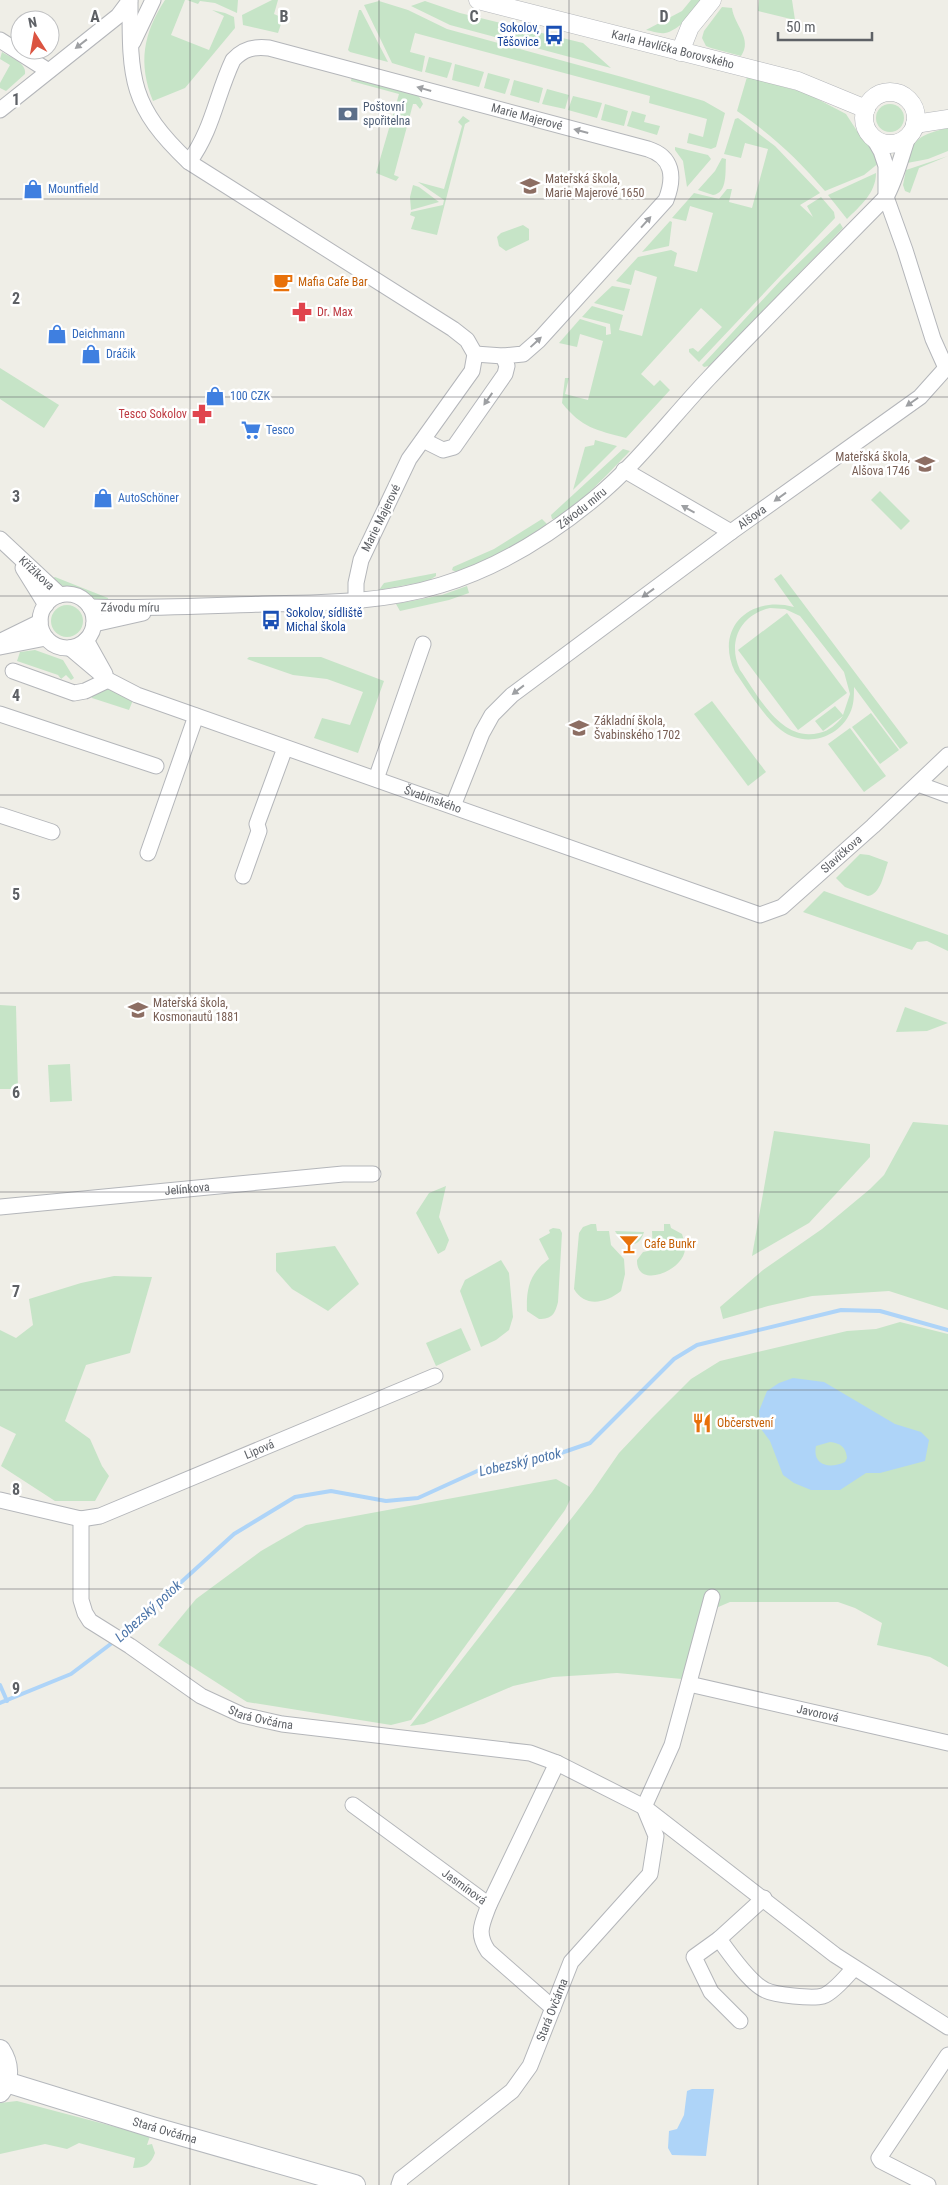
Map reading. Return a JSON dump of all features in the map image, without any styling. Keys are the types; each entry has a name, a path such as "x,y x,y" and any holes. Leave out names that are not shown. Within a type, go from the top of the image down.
{"main road":[{"path":"0,2050 7,2064 3,2087"},
{"name":"Stará Ovčárna","path":"3,2087 135,2122 355,2185"}],"street":[{"path":"130,50 140,24 153,0"},
{"name":"Karla Havlíčka Borovského","path":"478,0 798,81 866,109"},
{"path":"680,52 690,28 712,0"},
{"path":"130,1 130,50 136,90 146,112 158,131 189,162 453,329 467,340 475,354"},
{"path":"0,110 47,70 118,16 130,1"},
{"path":"0,40 47,70"},
{"name":"Marie Majerové","path":"189,162 201,146 208,130 233,60 239,53 258,46 656,152 667,163 672,178 666,200 539,340 523,354 503,356 475,354 472,371 409,459 361,560 356,583 356,602"},
{"path":"886,197 886,166 881,151 865,124 866,109 870,101 885,92 902,95 914,107 912,130"},
{"path":"873,137 887,144 902,141 912,130 948,119"},
{"name":"Závodu míru","path":"90,607 356,602 420,591 444,584 482,570 509,557 555,528 582,508 624,470 708,378 886,197 894,183 897,167 912,130"},
{"name":"Alšova","path":"453,806 482,733 492,715 512,695 731,532 920,397 947,368 932,339 905,250 886,197"},
{"path":"423,440 443,450 454,447 505,374 507,366 503,356"},
{"path":"624,470 731,532"},
{"name":"Křižíkova","path":"0,539 60,595"},
{"name":"Křižíkova","path":"13,552 46,605"},
{"path":"60,595 77,596 90,607 94,624 86,640 70,648 53,644 46,638 40,622 46,605 60,595"},
{"name":"Závodu míru","path":"94,624 168,607"},
{"path":"0,642 40,622"},
{"path":"0,647 46,638"},
{"path":"13,671 74,693 85,691 108,680 86,640"},
{"path":"376,779 423,644"},
{"name":"Švabinského","path":"70,648 108,680 137,695 760,916"},
{"path":"0,714 156,766"},
{"path":"148,853 196,716"},
{"path":"243,876 259,831 256,824 285,748"},
{"name":"Slavíčkova","path":"760,916 782,907 948,755"},
{"path":"918,784 948,795"},
{"path":"0,815 52,832"},
{"name":"Jelínkova","path":"0,1207 333,1175 373,1174"},
{"name":"Lipová","path":"81,1519 100,1516 435,1376"},
{"path":"0,1500 81,1519"},
{"name":"Stará Ovčárna","path":"81,1519 82,1600 85,1613 90,1621 130,1646 201,1696 242,1715 282,1724 530,1753 557,1763 644,1807 764,1898 835,1955 948,2027"},
{"path":"644,1807 672,1745 712,1597"},
{"name":"Javorová","path":"688,1684 948,1744"},
{"path":"489,1905 557,1763"},
{"name":"Jasmínová","path":"353,1805 489,1905 481,1924 481,1940 488,1951 553,2008"},
{"name":"Stará Ovčárna","path":"399,2185 401,2179 512,2091 530,2066 571,1962 650,1874 656,1836 644,1807"},
{"path":"740,2021 711,1992 694,1956 719,1939 764,1898"},
{"path":"719,1939 740,1968 765,1990 794,1996 824,1996 854,1968"},
{"path":"928,2185 881,2161 879,2158 948,2054"}],"green space":[{"path":"165,0 185,0 171,35 209,50 224,16 212,10 234,17 235,28 185,88 153,101 145,74 145,49 152,25"},
{"path":"187,0 238,0 237,13 215,3 200,1 198,4"},
{"path":"272,0 278,0 274,14 283,18 278,33 243,25 242,15"},
{"path":"691,0 705,0 676,28 663,33 646,30 682,11"},
{"path":"759,0 792,0 795,20 758,11"},
{"path":"379,1 408,10 447,29 704,101 725,113 716,147 711,149 687,143 689,133 703,137 707,119 649,103 650,96 415,33 410,52 425,56 422,72 392,63 364,5"},
{"path":"425,1 460,13 583,43 611,68 450,25 411,6"},
{"path":"722,7 732,8 742,32 745,44 741,56 706,46 702,38 704,31"},
{"path":"359,10 361,10 388,62 348,50"},
{"path":"2,52 10,57 10,60 15,60 21,64 25,70 25,74 6,91 0,88 0,83 10,65 0,59"},
{"path":"429,57 452,63 447,78 425,72"},
{"path":"455,64 484,72 479,87 452,80"},
{"path":"488,73 510,79 505,94 484,88"},
{"path":"352,76 417,93 423,104 420,109 416,104 413,104 394,175 399,177 396,181 376,173 399,94 351,81"},
{"path":"747,77 806,93 846,114 859,134 876,153 880,162 864,175 825,191 784,148 737,111"},
{"path":"514,80 543,88 539,103 510,95"},
{"path":"547,89 569,95 565,109 542,104"},
{"path":"573,96 602,103 597,118 568,110"},
{"path":"605,104 628,111 624,126 601,120"},
{"path":"890,104 900,108 904,118 900,128 890,132 880,128 876,118 880,108"},
{"path":"632,111 646,115 644,122 660,126 657,135 627,126"},
{"path":"463,116 470,121 465,124 437,235 411,229 415,217 410,215 411,212 443,205 444,200 418,182 444,189 462,126 458,122"},
{"path":"738,118 775,146 820,193 800,205 813,217 807,206 821,197 834,212 835,218 699,362 689,352 689,349 693,348 698,352 722,327 701,308 641,374 654,386 660,380 670,390 626,438 590,427 576,418 562,403 565,378 569,378 565,394 588,400 603,341 580,334 577,347 559,343 580,319 606,327 606,335 611,334 610,324 582,317 592,306 623,315 619,330 642,336 657,277 635,270 631,285 616,281 638,257 671,250 677,253 674,266 697,272 713,213 690,206 686,221 672,218 694,193 719,199 727,189 732,189 729,202 752,208 768,149 745,143 741,158 724,154 735,119"},
{"path":"948,128 948,151 928,159 902,164 914,143 924,135"},
{"path":"675,147 708,155 711,159 687,187 683,161"},
{"path":"948,156 919,168 910,193 905,191 903,185 906,170"},
{"path":"722,158 726,159 725,181 721,190 713,195 698,190 715,171"},
{"path":"876,173 870,193 847,219 828,195"},
{"path":"413,185 419,187 439,202 411,210 410,197"},
{"path":"670,221 672,222 669,246 642,252"},
{"path":"840,223 843,228 709,366 704,367 702,365 781,280"},
{"path":"523,225 529,229 529,240 506,251 499,246 497,237 501,233"},
{"path":"612,286 630,289 624,311 594,303"},
{"path":"0,368 59,405 44,428 0,399"},
{"path":"595,440 617,446 573,490 585,447 594,445"},
{"path":"623,449 630,451 604,478 580,501 559,517 552,519 551,515"},
{"path":"880,491 910,521 901,530 871,500"},
{"path":"542,519 548,525 513,546 462,571 456,572 452,570 453,567 494,549"},
{"path":"436,573 436,576 428,581 379,590 384,583"},
{"path":"781,574 908,743 900,749 854,687 852,707 845,722 829,735 820,738 800,739 790,736 775,725 762,711 735,672 730,656 729,642 733,629 740,618 750,611 763,606 794,607 774,579","holes":["770,608 785,609 800,616 844,672 850,694 843,715 835,706 815,721 823,731 843,716 832,727 823,732 805,734 793,731 782,724 763,704 740,670 736,660 736,640 744,623 751,617"]},
{"path":"55,577 108,598 109,604 50,580"},
{"path":"467,586 469,593 449,600 400,611 396,604 442,595"},
{"path":"67,605 79,609 83,621 79,633 67,637 55,633 51,621 55,609"},
{"path":"787,613 847,693 798,730 738,650"},
{"path":"35,650 63,660 74,678 71,680 66,675 61,679 58,675 17,661 20,652"},
{"path":"249,657 321,657 384,681 358,753 314,738 322,718 350,725 363,692 327,679 293,675 247,659"},
{"path":"106,688 133,700 129,710 92,698 91,695"},
{"path":"712,701 766,772 748,786 694,714"},
{"path":"871,713 899,750 880,764 852,727"},
{"path":"850,728 886,776 864,792 828,744"},
{"path":"860,854 869,855 888,862 879,887 868,896 845,887 836,878"},
{"path":"824,891 948,935 948,951 927,941 917,942 912,950 803,912"},
{"path":"0,1005 16,1006 18,1089 0,1089"},
{"path":"905,1007 948,1023 927,1031 896,1032"},
{"path":"70,1064 72,1101 50,1102 48,1065"},
{"path":"913,1122 948,1125 948,1310 889,1291 812,1296 723,1319 720,1307 763,1270 822,1229 884,1175"},
{"path":"774,1131 870,1144 870,1157 809,1223 752,1256"},
{"path":"446,1186 439,1217 449,1240 445,1250 438,1254 416,1213 429,1193"},
{"path":"596,1224 597,1231 609,1231 611,1245 624,1259 625,1274 621,1291 609,1298 596,1302 584,1299 574,1289 579,1233 583,1227"},
{"path":"664,1224 670,1224 671,1228 682,1234 685,1243 683,1257 669,1270 660,1274 651,1276 644,1274 639,1269 637,1260 643,1252 653,1250 652,1231 664,1231"},
{"path":"553,1228 560,1229 562,1233 558,1302 556,1310 550,1317 539,1319 527,1311 527,1295 533,1276 549,1259 539,1239 550,1233 549,1230"},
{"path":"615,1231 644,1232 638,1242 630,1244 618,1236"},
{"path":"335,1246 359,1284 328,1311 292,1289 276,1271 276,1253"},
{"path":"501,1260 509,1273 513,1317 509,1330 496,1340 481,1347 460,1291 465,1280"},
{"path":"114,1276 152,1277 130,1353 86,1365 65,1421 90,1439 102,1466 109,1476 95,1501 55,1501 1,1466 16,1434 0,1426 0,1330 16,1338 33,1325 29,1299 81,1283"},
{"path":"900,1322 948,1334 948,1667 930,1657 877,1645 882,1623 855,1608 838,1602 730,1602 716,1608 696,1675 682,1679 617,1673 553,1677 513,1686 424,1724 410,1726 592,1492 619,1453 691,1379 720,1361 847,1331 876,1329"},
{"path":"461,1328 471,1350 436,1366 426,1343"},
{"path":"556,1479 570,1487 570,1500 565,1510 411,1720 391,1725 247,1702 158,1645 196,1599 261,1551 306,1525"},
{"path":"17,2101 150,2136 147,2145 152,2144 155,2153 147,2165 133,2168 135,2158 79,2143 67,2149 45,2144 0,2154 0,2103"}],"water":[{"path":"793,1378 824,1382 895,1424 921,1432 929,1440 925,1461 880,1473 866,1473 840,1490 811,1490 794,1483 783,1475 770,1441 761,1429 759,1411 767,1391 779,1383","holes":["830,1442 844,1448 847,1458 845,1462 834,1465 819,1462 815,1453 816,1446"]},
{"path":"692,2089 714,2089 706,2156 672,2155 668,2148 669,2131 677,2129 684,2115 687,2091"}],"waterway":[{"name":"Lobezský potok","path":"122,1636 234,1534 295,1497 331,1491 386,1501 418,1498 486,1467 561,1453 590,1443 674,1359 697,1345 841,1310 880,1311 948,1330"},
{"name":"Lobezský potok","path":"0,1703 71,1674 116,1640"},
{"path":"0,1685 7,1701"}],"place":[{"name":"Sokolov, Těšovice","path":"554,35"},
{"name":"Poštovní spořitelna","path":"348,114"},
{"name":"Mateřská škola, Marie Majerové 1650","path":"530,186"},
{"name":"Mountfield","path":"33,189"},
{"name":"Mafia Cafe Bar","path":"283,282"},
{"name":"Dr. Max","path":"302,312"},
{"name":"Deichmann","path":"57,334"},
{"name":"Dráčik","path":"91,354"},
{"name":"100 CZK","path":"215,396"},
{"name":"Tesco Sokolov","path":"202,414"},
{"name":"Tesco","path":"251,430"},
{"name":"Mateřská škola, Alšova 1746","path":"925,464"},
{"name":"AutoSchöner","path":"103,498"},
{"name":"Sokolov, sídliště Michal škola","path":"271,620"},
{"name":"Základní škola, Švabinského 1702","path":"579,728"},
{"name":"Mateřská škola, Kosmonautů 1881","path":"138,1010"},
{"name":"Cafe Bunkr","path":"629,1244"},
{"name":"Občerstvení","path":"702,1423"}]}
